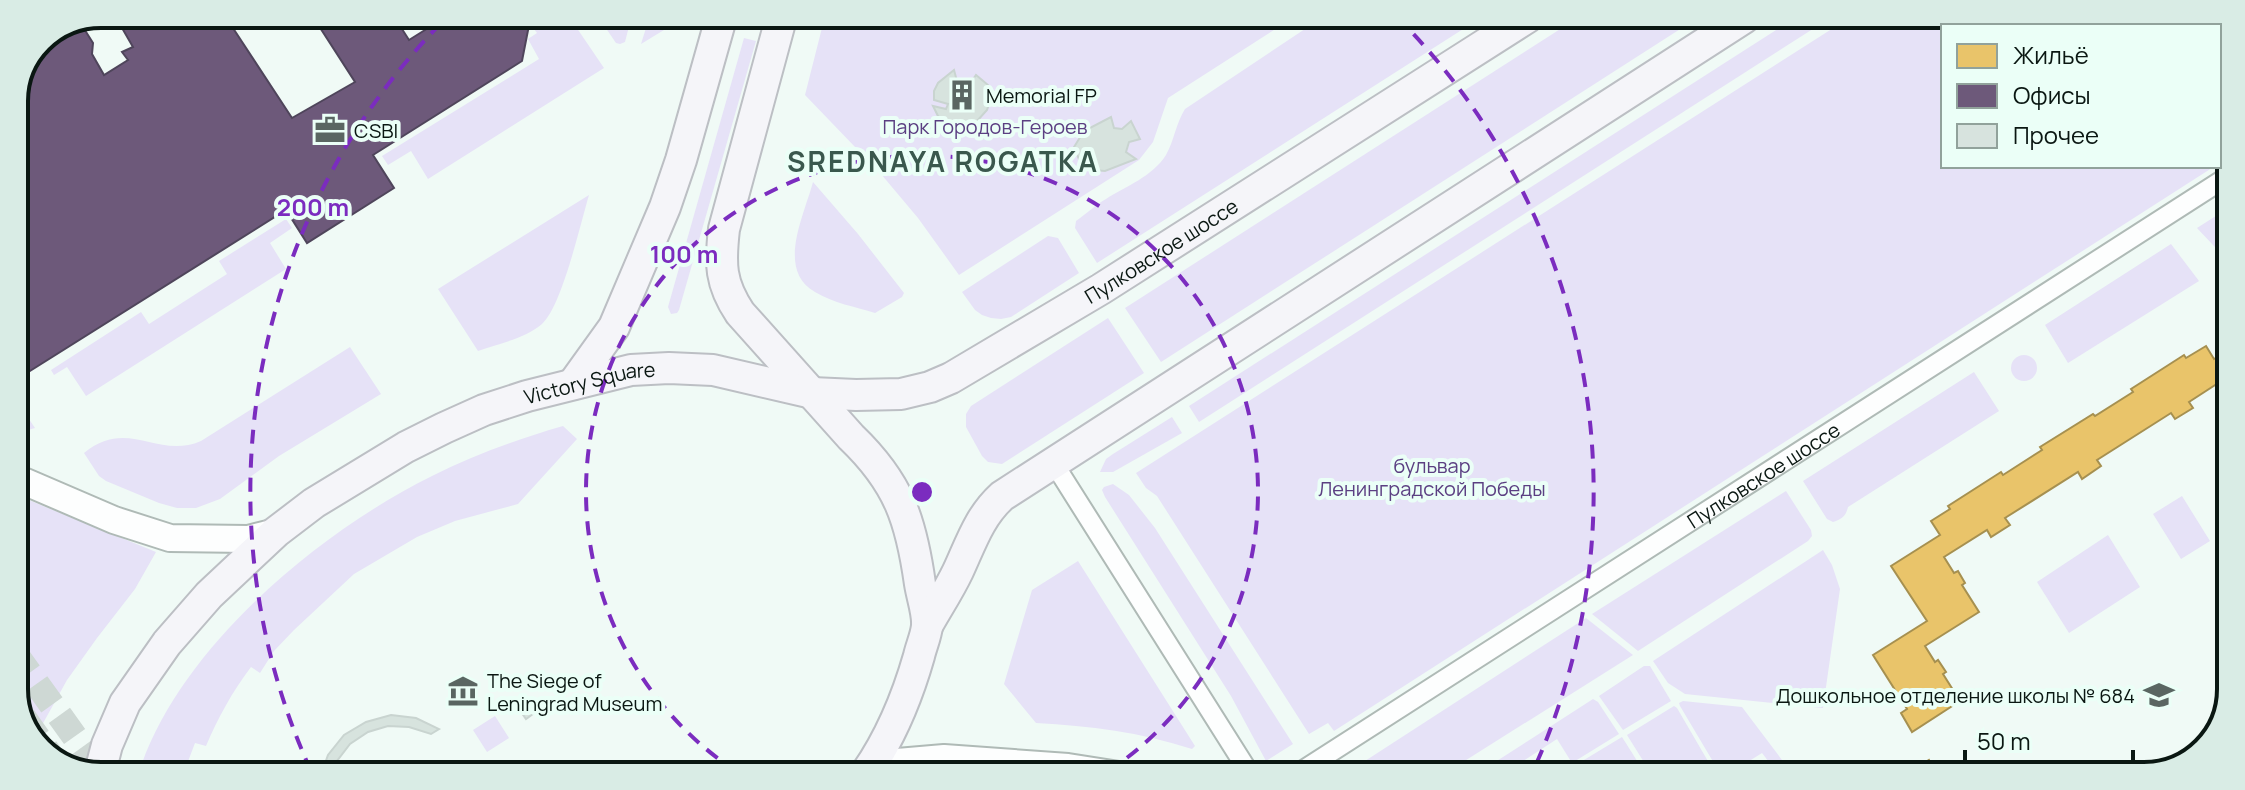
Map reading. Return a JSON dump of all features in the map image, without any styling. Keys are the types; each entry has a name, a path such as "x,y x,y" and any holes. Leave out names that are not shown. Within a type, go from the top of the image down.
{"main road":[{"path":"573,384 614,327 660,218 681,160 718,28"},
{"path":"778,28 724,229 722,278 729,297 740,313 871,456 897,495 913,543 927,626"},
{"name":"Пулковское шоссе","path":"812,393 901,394 951,378 1109,284 1511,28"},
{"path":"873,762 902,709 927,626 989,507 1053,462 1728,28"},
{"name":"Victory Square","path":"103,762 125,703 167,643 209,595 276,532 314,503 406,447 484,410 631,370 713,370 812,393"},
{"path":"28,483 114,520 170,538 235,539 276,532"}],"street":[{"name":"Пулковское шоссе","path":"1316,762 2217,183"},
{"path":"1053,462 1242,762"},
{"path":"910,762 944,757 1013,762"}],"green space":[{"path":"577,28 604,68 428,179 411,151 388,165 382,156 539,59 528,39 537,33 534,29"},
{"path":"606,28 629,28 625,42 616,43"},
{"path":"646,28 667,28 641,44"},
{"name":"Парк Городов-Героев","path":"822,28 1277,28 1168,98 1153,142 1139,160 959,275 881,174 805,95"},
{"path":"1306,28 1465,28 1097,263 1075,228 1076,221 1160,163 1169,150 1185,109"},
{"path":"1562,28 1682,28 1161,362 1125,308"},
{"path":"1779,28 1814,28 1199,422 1189,406"},
{"name":"бульвар Ленинградской Победы","path":"1833,28 1941,28 1941,168 2212,168 1334,731 1328,723 1309,734 1157,496 1146,488 1136,473"},
{"path":"744,38 756,41 679,310 671,314 668,307"},
{"path":"813,182 904,293 902,297 875,313 829,299 803,282 797,270 796,242"},
{"path":"589,195 563,283 549,315 528,333 478,351 438,289"},
{"path":"2217,215 2217,249 2197,228"},
{"path":"286,219 292,228 270,243 286,269 86,396 67,367 54,375 51,370 141,312 149,324 227,274 219,261"},
{"path":"1048,236 1058,238 1079,273 1011,317 991,318 975,310 962,292"},
{"path":"2171,244 2199,281 2068,363 2045,325"},
{"path":"1108,318 1144,373 1002,464 988,462 966,427 966,414 971,406"},
{"path":"350,347 381,394 279,456 220,499 196,508 177,508 159,503 106,481 99,476 84,453 100,443 115,439 129,438 170,446 201,441"},
{"path":"2024,355 2033,359 2037,368 2033,377 2024,381 2015,377 2011,368 2015,359"},
{"path":"1974,372 1999,411 1848,507 1841,518 1833,522 1827,519 1803,481"},
{"path":"1172,417 1182,433 1113,472 1100,472 1106,459"},
{"path":"28,418 35,428 28,430"},
{"path":"563,426 577,439 518,504 455,521 417,537 354,574 274,651 260,673 251,667 226,705 206,746 195,743 188,762 143,762 158,726 186,681 219,639 258,598 300,562 344,528 432,476 529,436"},
{"path":"1113,484 1129,495 1155,528 1293,744 1266,761 1231,696 1105,497 1102,490"},
{"path":"1786,491 1811,530 1812,536 1808,541 1638,651 1592,614"},
{"path":"2182,496 2210,541 2181,559 2153,514"},
{"path":"28,500 156,552 135,589 67,680 39,727 32,712 28,693"},
{"path":"2108,535 2140,587 2069,633 2037,582"},
{"path":"1823,550 1840,589 1823,708 1685,694 1668,683 1653,661"},
{"path":"1078,561 1195,746 1192,749 1115,731 1036,723 1004,684 1032,590"},
{"path":"1586,618 1633,655 1463,762 1365,761"},
{"path":"1644,666 1650,666 1671,701 1623,730 1599,696"},
{"path":"1593,699 1619,734 1574,762 1557,739 1522,762 1495,762"},
{"path":"1679,703 1742,707 1783,762 1769,762 1762,753 1748,762 1713,762"},
{"path":"1674,706 1708,762 1644,762 1627,735"},
{"path":"495,716 509,738 487,752 473,730"},
{"path":"1622,737 1638,762 1581,762"}],"building: Жильё":[{"path":"2206,346 2214,359 2217,357 2217,384 2189,402 2193,408 2175,419 2171,413 2097,460 2101,466 2082,479 2078,472 2005,518 2010,525 1991,537 1987,530 1944,557 1954,573 1958,571 1965,583 1962,585 1979,612 1925,646 1946,672 1943,674 1960,701 1912,732 1901,713 1907,709 1873,655 1927,621 1891,566 1940,535 1931,521 1950,509 1948,506 2001,472 2003,475 2042,450 2040,447 2133,392 2131,389 2184,355 2186,358"}],"building: Офисы":[{"path":"122,28 233,28 292,118 355,82 320,28 401,28 409,40 428,28 528,28 522,61 373,155 394,188 307,243 286,210 28,372 29,87 49,49 73,34 85,30 93,43 92,54 104,75 128,60 122,52 133,47"}],"building: Прочее":[{"name":"Memorial FP","path":"954,70 958,85 967,88 976,75 988,85 991,99 987,110 977,121 951,127 938,116 933,106 946,109 948,104 934,100 934,91 938,83"},
{"path":"1111,117 1114,128 1122,129 1131,121 1140,139 1129,142 1126,152 1136,159 1105,171 1083,169 1074,147 1084,131"},
{"path":"531,701 537,711 526,719 519,709"},
{"path":"391,715 416,718 439,729 431,734 409,727 388,726 368,732 350,744 337,762 326,762 344,735 366,722"}],"tunnel":[{"path":"28,672 92,761"}],"place":[{"name":"Memorial FP","path":"962,95"},
{"name":"CSBI","path":"330,130"},
{"name":"The Siege of Leningrad Museum","path":"463,691"},
{"name":"Дошкольное отделение школы № 684","path":"2159,695"}],"district":[{"name":"SREDNAYA ROGATKA","path":"943,161"}]}
